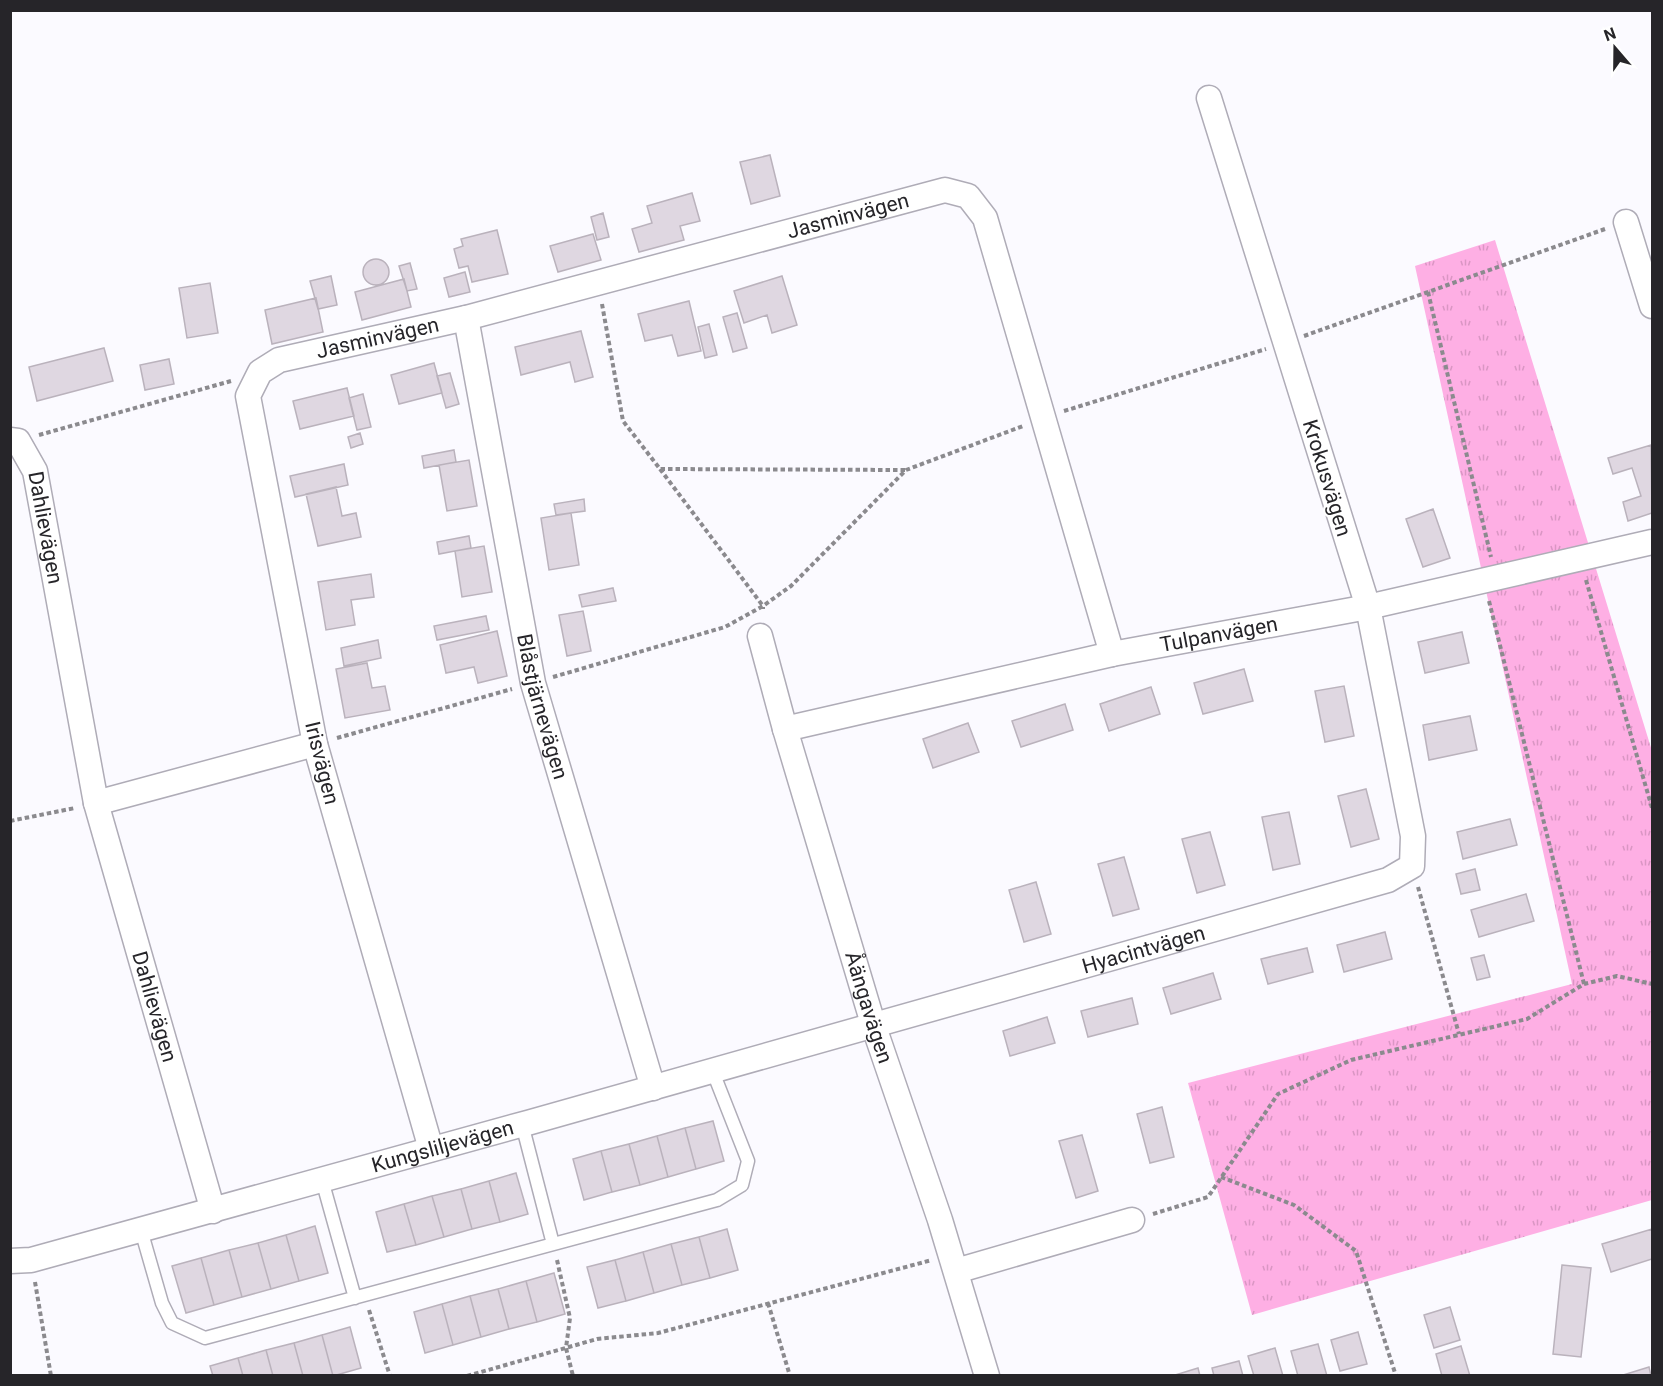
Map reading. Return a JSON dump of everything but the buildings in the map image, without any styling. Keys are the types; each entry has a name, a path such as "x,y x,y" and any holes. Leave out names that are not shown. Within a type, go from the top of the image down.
{"street":[{"name":"Krokusvägen","path":"1209,98 1368,607 1413,836 1412,866"},
{"name":"Jasminvägen","path":"260,372 279,360 466,318 945,190 968,196 986,218 1112,654"},
{"path":"1626,222 1647,272 1653,306"},
{"name":"Blåstjärnevägen","path":"466,318 533,683 653,1088"},
{"name":"Irisvägen","path":"260,372 248,396 315,744 431,1149"},
{"name":"Dahlievägen","path":"14,441 35,471 96,803 213,1211"},
{"name":"Tulpanvägen","path":"785,729 1112,654 1368,607 1653,542"},
{"name":"Åängavägen","path":"760,636 785,729 874,1027 954,1263 987,1376"},
{"path":"96,803 315,744"},
{"name":"Hyacintvägen","path":"874,1027 1388,880 1412,866"},
{"name":"Kungsliljevägen","path":"21,1260 213,1211 874,1027"},
{"path":"954,1263 1132,1220"}],"lane":[{"path":"141,1230 162,1303 172,1323 205,1338 717,1200 742,1185 748,1161 713,1072"},
{"path":"522,1124 554,1244"},
{"path":"322,1180 360,1297"}],"path":[{"path":"660,469 906,470 1043,418 1285,343 1626,222"},
{"path":"598,283 622,421 763,606"},
{"path":"1428,292 1490,580 1584,984"},
{"path":"14,441 260,372"},
{"path":"315,744 725,627 763,606 791,586 906,470"},
{"path":"1580,559 1653,808"},
{"path":"10,821 96,803"},
{"path":"1412,866 1459,1034"},
{"path":"1132,1220 1208,1197 1278,1094 1351,1060 1527,1019 1584,984 1617,976 1653,984"},
{"path":"1221,1177 1294,1205 1356,1251 1396,1376"},
{"path":"554,1244 570,1318 566,1348 573,1376"},
{"path":"21,1260 51,1376"},
{"path":"467,1376 597,1339 658,1333 768,1304 954,1263"},
{"path":"360,1297 390,1376"},
{"path":"768,1304 790,1376"}],"green space":[{"path":"1495,240 1652,751 1652,1200 1252,1315 1188,1083 1572,984 1415,266"}]}
